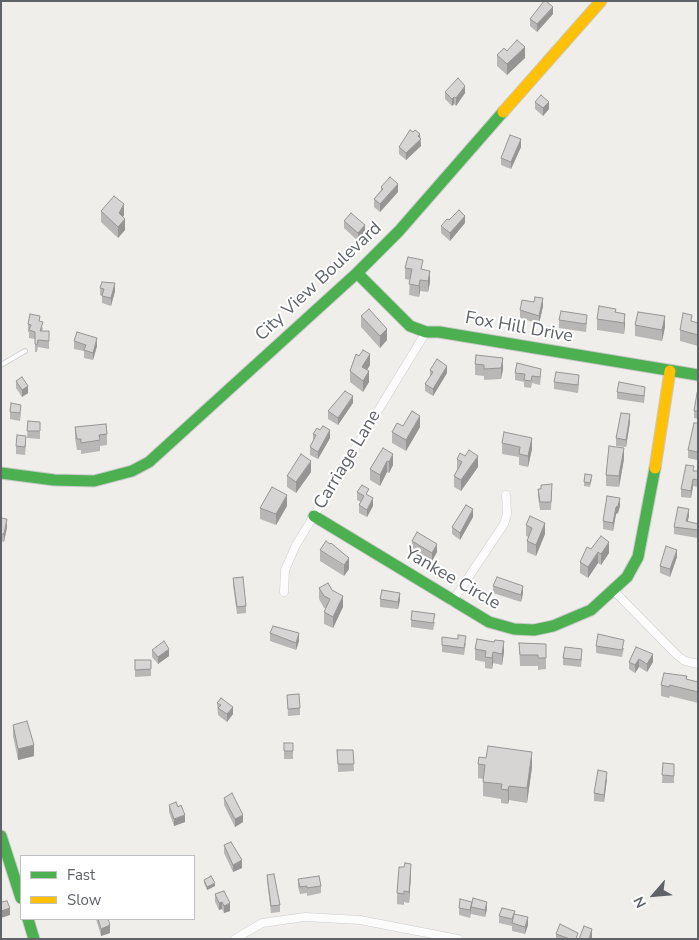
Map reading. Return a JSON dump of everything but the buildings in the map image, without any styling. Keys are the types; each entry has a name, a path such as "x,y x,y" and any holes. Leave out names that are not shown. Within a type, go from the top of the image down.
{"street":[{"name":"City View Boulevard","path":"1,473 40,479 94,481 132,471 148,462 357,273 399,231 601,1"},
{"name":"Fox Hill Drive","path":"357,273 410,326 426,332 439,332 698,375"},
{"name":"Carriage Lane","path":"284,592 285,570 296,545 426,332"},
{"name":"Yankee Circle","path":"314,516 452,602 495,624 514,629 534,630 553,626 585,614 614,591 630,572 640,552 670,371"},
{"path":"452,602 504,524 507,514 506,495"},
{"path":"614,591 678,656 685,661 698,664"},
{"path":"1,836 20,895"},
{"path":"235,939 262,923 305,917 368,921 458,939"},
{"path":"28,920 34,939"}],"lane":[{"path":"1,365 25,351"}],"traffic: fast":[{"path":"1,473 54,480 94,481 132,471 149,462 357,273 399,231 503,112"},
{"path":"357,273 410,326 426,332 439,332 698,375"},
{"path":"314,516 489,622 514,629 534,630 553,626 591,610 627,577 638,557 655,468"},
{"path":"1,836 20,895"},
{"path":"28,920 34,939"}],"traffic: slow":[{"path":"503,112 601,1"},
{"path":"655,468 670,371"}]}
